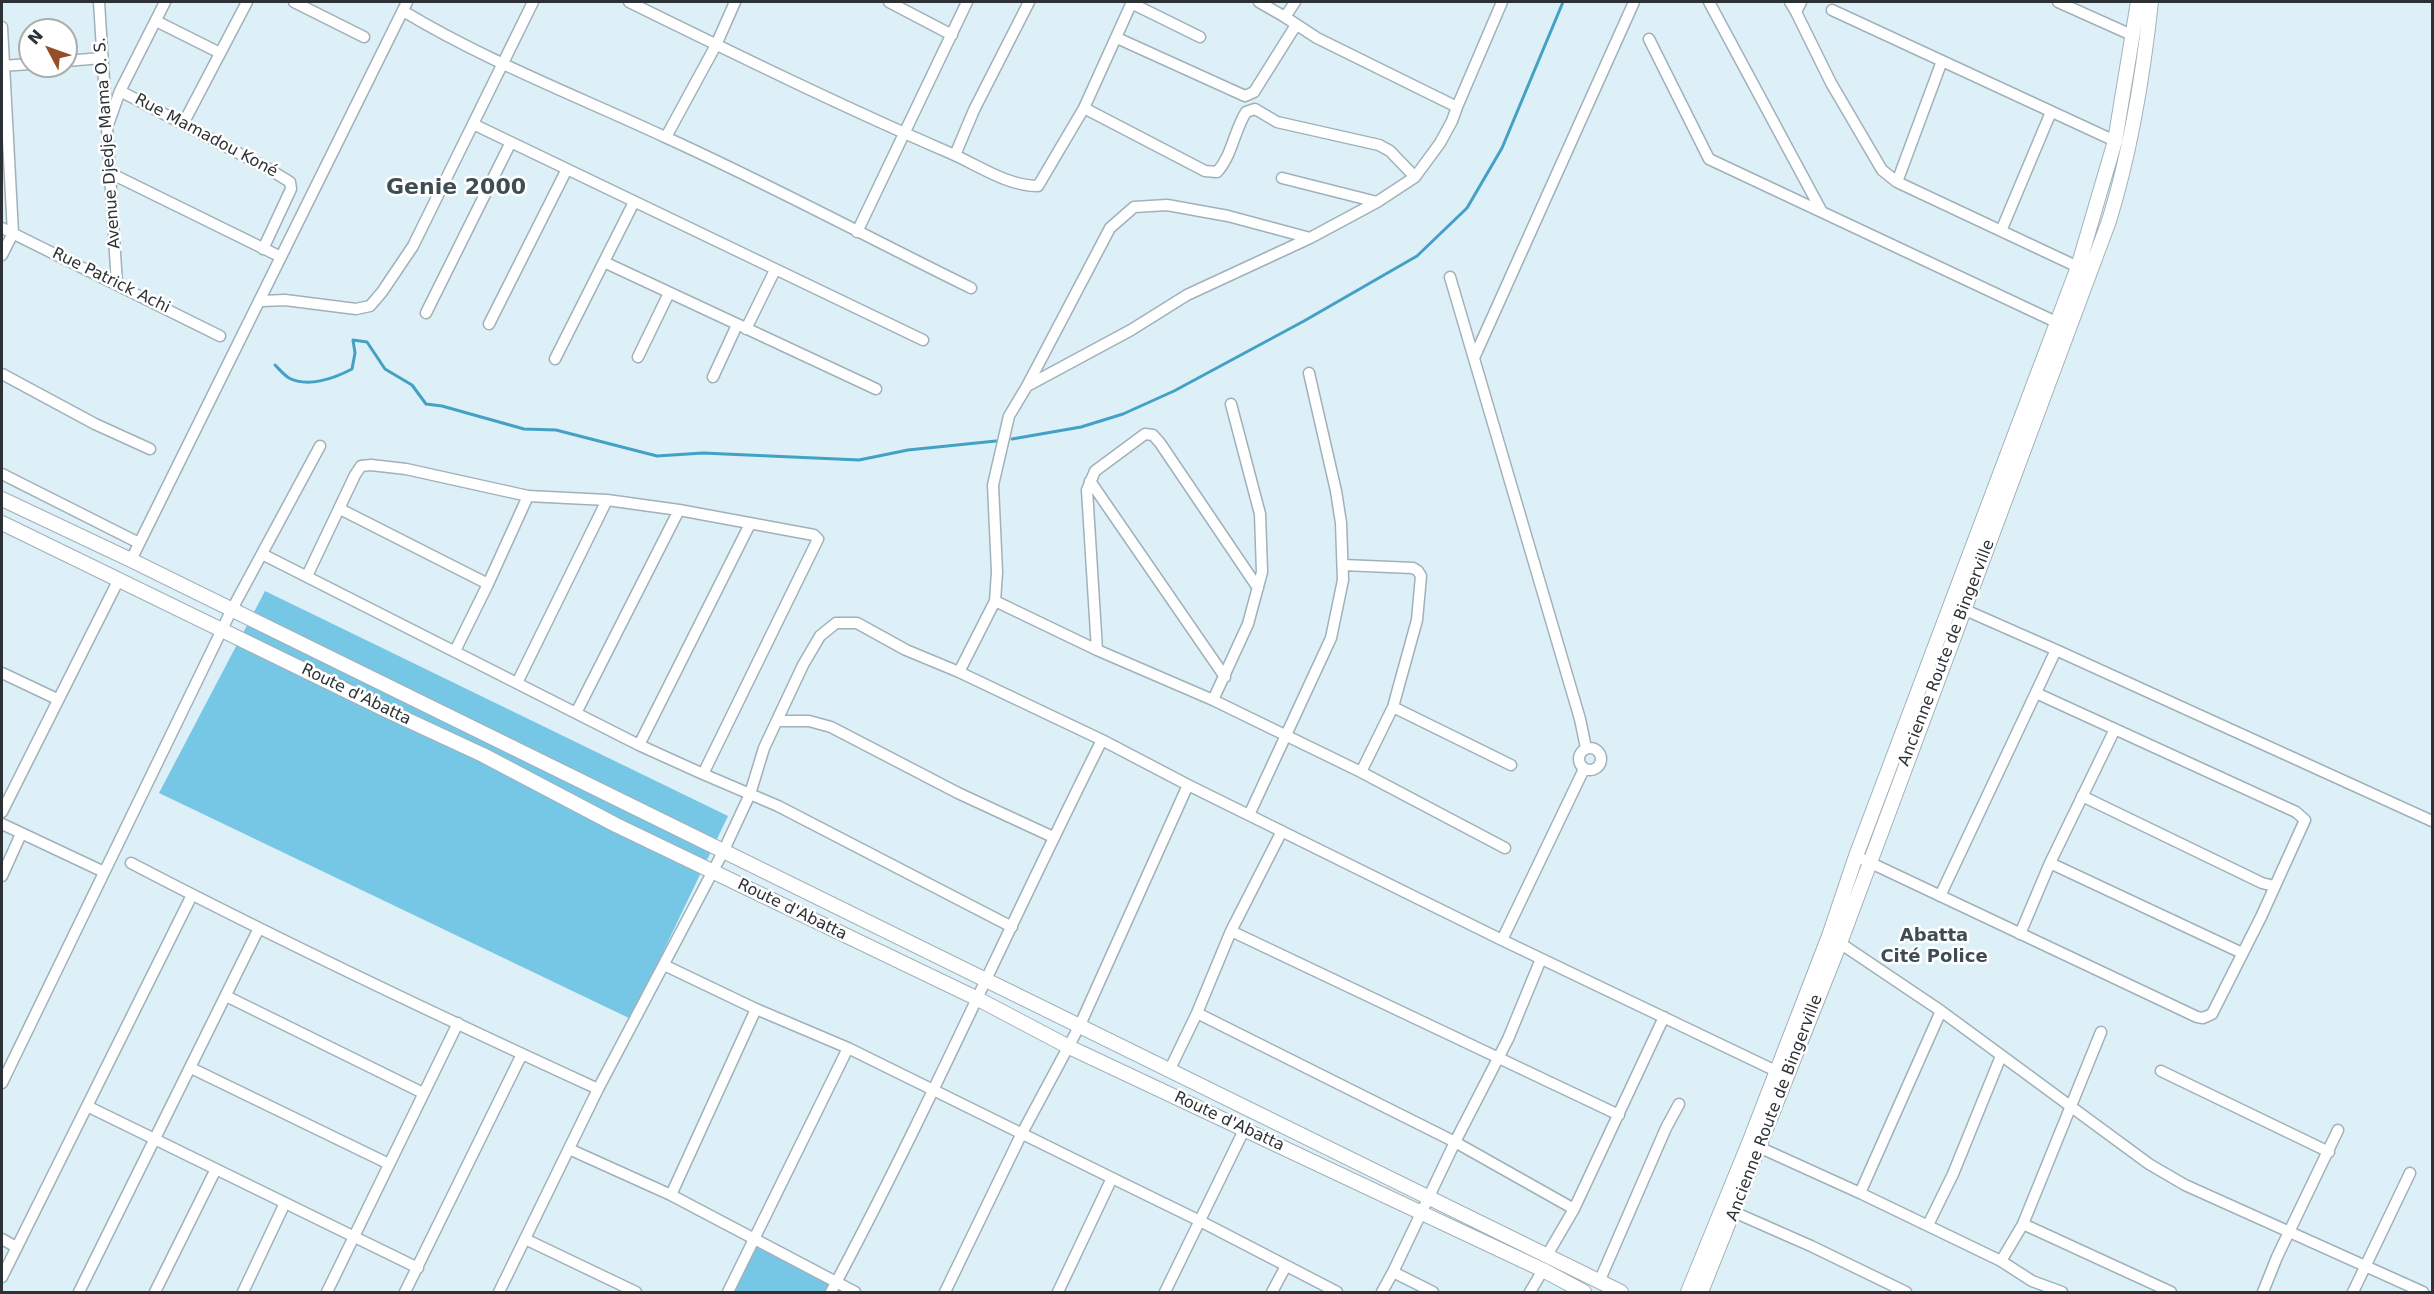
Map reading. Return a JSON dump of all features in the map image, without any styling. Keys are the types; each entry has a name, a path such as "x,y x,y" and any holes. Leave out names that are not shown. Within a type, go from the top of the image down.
{"street":[{"name":"Avenue Djedje Mama O. S.","path":"99,2 112,174 117,284"},
{"path":"107,128 120,91 165,2"},
{"path":"183,124 247,2"},
{"path":"294,2 364,37"},
{"path":"261,301 285,300 356,309 370,306 413,246 533,2"},
{"path":"629,2 903,133 1006,179 1028,186 1038,186 1084,108 1131,2 1200,38"},
{"path":"666,137 716,45 735,2"},
{"path":"889,2 951,35"},
{"path":"857,232 968,2"},
{"path":"955,155 974,110 1029,2"},
{"path":"1259,2 1317,38 1457,107"},
{"path":"1285,17 1294,2"},
{"path":"1027,386 1131,330 1187,296 1310,238 1377,202 1415,177 1452,121 1502,2"},
{"path":"1474,358 1634,2"},
{"path":"1709,2 1822,212"},
{"path":"1790,2 1831,83 1882,170 1897,182 2078,267"},
{"path":"1796,12 1801,2"},
{"path":"2058,2 2134,36"},
{"name":"Ancienne Route de Bingerville","path":"1701,1293 1729,1210 1834,939 2056,322 2078,267 2115,141 2138,2"},
{"name":"Ancienne Route de Bingerville","path":"1862,860 1963,609 2109,221 2123,176 2137,103 2151,2"},
{"path":"131,560 405,6 441,34 502,64 666,137 971,288"},
{"path":"1832,10 2115,141"},
{"path":"156,21 220,53"},
{"path":"1117,38 1245,96 1254,92 1296,26"},
{"path":"2,27 13,233 2,255"},
{"path":"1649,39 1709,159 2056,322"},
{"path":"78,60 102,58"},
{"path":"1897,182 1942,61"},
{"path":"3,66 18,65"},
{"name":"Rue Mamadou Koné","path":"120,91 290,182 291,189 263,249"},
{"path":"1084,108 1205,171 1217,172 1225,164 1239,124 1246,112 1255,109 1277,122 1378,145 1390,151 1415,177"},
{"path":"2001,231 2051,112"},
{"path":"473,124 923,340"},
{"path":"426,314 511,142"},
{"path":"489,324 567,169"},
{"path":"112,174 281,257"},
{"path":"1282,178 1377,202"},
{"path":"555,359 634,202"},
{"path":"959,672 995,601 997,572 993,485 1010,416 1110,228 1134,207 1167,205 1228,216 1310,238"},
{"name":"Rue Patrick Achi","path":"2,228 220,336"},
{"path":"604,262 876,389"},
{"path":"713,376 775,270"},
{"path":"1450,278 1586,748"},
{"path":"638,357 669,293"},
{"path":"1249,815 1330,638 1343,580 1341,523 1336,491 1309,373"},
{"path":"2,374 95,424 150,449"},
{"path":"1214,700 1248,624 1262,572 1260,514 1231,404"},
{"path":"1097,650 1087,500 1090,481 1095,471 1145,434 1153,435 1258,588"},
{"path":"2,1083 221,630 320,446"},
{"path":"307,576 361,466 370,465 406,470 528,496 607,500 679,510 814,535 818,543 703,774"},
{"path":"2,474 140,543"},
{"path":"1090,481 1225,677"},
{"path":"455,651 528,496"},
{"name":"Route d'Abatta","path":"2,499 1170,1069 1428,1198 1544,1263 1584,1293"},
{"path":"517,683 607,500"},
{"path":"340,509 488,584"},
{"path":"576,713 679,510"},
{"name":"Route d'Abatta","path":"2,523 118,581 483,755 616,825 1244,1130 1421,1213 1544,1263 1599,1282 1621,1293"},
{"path":"639,745 750,524"},
{"path":"262,554 639,745 778,806 1012,927"},
{"path":"1342,565 1413,568 1421,576 1417,620 1393,707 1361,772"},
{"path":"2,812 118,581"},
{"path":"995,601 1097,650 1214,700 1285,737 1361,772 1505,848"},
{"path":"1963,609 2433,821"},
{"path":"499,1293 598,1089 723,852 750,794 764,748 803,665 820,636 837,623 857,622 906,651 959,672 1102,740 1502,940 1776,1071"},
{"path":"1940,896 2056,650"},
{"path":"2,673 57,699"},
{"path":"1862,860 2197,1017 2209,1017 2215,1009 2305,820 2301,815 2036,693"},
{"path":"1393,707 1511,765"},
{"path":"777,721 809,721 831,727 958,793 1053,837"},
{"path":"2020,934 2050,863 2115,729"},
{"path":"834,1288 987,981 1053,837 1102,740"},
{"path":"1586,748 1597,750 1601,760 1596,769 1584,769 1579,764 1579,756 1586,748"},
{"path":"1502,940 1584,769"},
{"path":"945,1293 1021,1135 1070,1047 1188,785"},
{"path":"2082,796 2262,883 2274,886"},
{"path":"2,824 104,872"},
{"path":"1170,1069 1197,1014 1231,931 1282,831"},
{"path":"2,876 21,834"},
{"path":"131,862 259,928 598,1089"},
{"path":"2050,863 2242,953"},
{"path":"2,1277 192,895"},
{"path":"78,1293 259,928"},
{"path":"1231,931 1619,1115"},
{"path":"1834,939 1941,1011 2149,1164 2185,1185 2366,1265 2423,1293"},
{"name":"Ancienne Route de Bingerville","path":"1755,1145 1776,1071 1834,939"},
{"path":"1382,1293 1498,1059 1541,959"},
{"path":"664,964 756,1009 848,1048 1200,1221 1337,1293"},
{"path":"226,996 423,1094"},
{"path":"671,1195 756,1009"},
{"path":"1860,1193 1941,1011"},
{"path":"1197,1014 1455,1142 1574,1209"},
{"path":"1530,1293 1574,1209 1664,1017"},
{"path":"327,1293 458,1023"},
{"path":"2001,1261 2023,1224 2101,1032"},
{"path":"728,1293 848,1048"},
{"path":"405,1293 522,1054"},
{"path":"1928,1225 1953,1174 2001,1056"},
{"path":"191,1068 389,1164"},
{"path":"2161,1071 2329,1152"},
{"path":"1599,1282 1666,1128 1680,1104"},
{"path":"87,1106 418,1268"},
{"path":"1165,1293 1244,1130"},
{"path":"2263,1293 2289,1231 2338,1130"},
{"path":"1755,1145 1928,1225 2001,1261 2032,1281 2062,1293"},
{"path":"569,1149 671,1195 753,1238 834,1288 855,1293"},
{"path":"155,1293 216,1169"},
{"path":"2353,1293 2410,1173"},
{"path":"1058,1293 1112,1178"},
{"path":"243,1293 285,1203"},
{"path":"1729,1210 1811,1246 1906,1293"},
{"name":"Ancienne Route de Bingerville","path":"1688,1293 1729,1210"},
{"path":"2023,1224 2171,1293"},
{"path":"2,1239 16,1246"},
{"path":"525,1239 636,1293"},
{"path":"1272,1293 1286,1266"},
{"path":"1393,1272 1433,1293"}],"shaded area":[{"path":"265,591 728,816 631,1019 159,793"},
{"path":"757,1240 831,1282 825,1292 732,1292"}],"waterway":[{"path":"1012,439 1081,427 1123,414 1174,391 1304,321 1417,256 1467,208 1502,148 1563,2"},
{"path":"275,365 287,377 296,381 321,381 352,369 355,353 353,340 367,342 385,369 412,385 426,404 442,406 524,429 556,430 657,456 703,453 859,460 908,450 996,441"}],"district":[{"name":"Genie 2000","path":"456,188"},
{"name":"Abatta Cité Police","path":"1934,946"}]}
